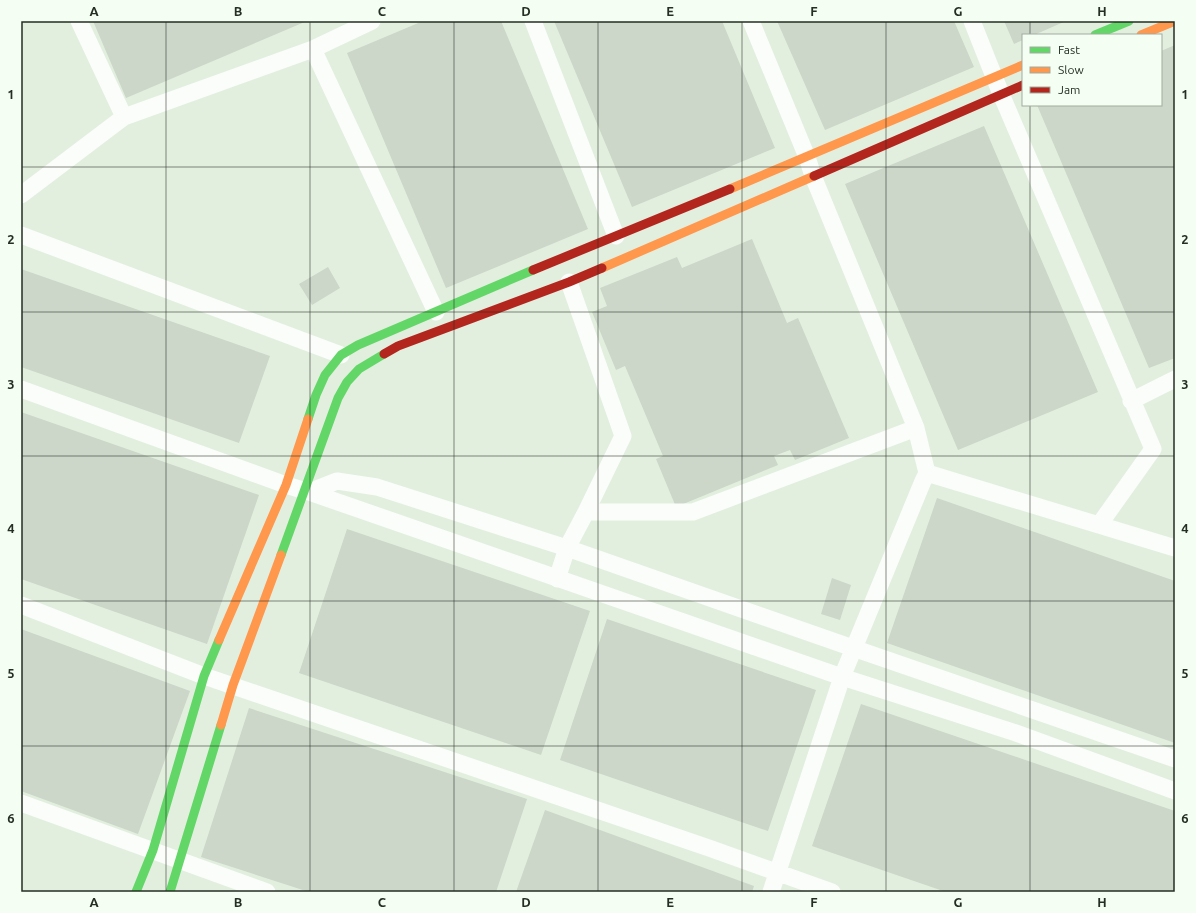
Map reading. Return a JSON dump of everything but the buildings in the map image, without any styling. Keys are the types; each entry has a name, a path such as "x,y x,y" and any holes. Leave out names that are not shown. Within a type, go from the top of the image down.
{"street":[{"path":"79,21 124,117"},
{"path":"21,195 124,117 313,49 372,21"},
{"path":"533,21 616,236"},
{"path":"751,21 916,428 927,473 842,677 771,892"},
{"path":"972,21 1001,94 1131,401 1153,449 1099,526"},
{"path":"1097,34 1129,21"},
{"path":"1143,34 1175,21"},
{"path":"313,49 436,312"},
{"path":"136,892 154,850 204,676 286,485 316,395 325,375 341,355 358,345 559,259 807,157 1022,65"},
{"path":"170,892 232,685 306,491 338,398 347,382 359,369 398,346 569,282 1022,85"},
{"path":"21,235 341,355"},
{"path":"557,579 567,548 623,436 569,282"},
{"path":"1131,401 1175,379"},
{"path":"21,389 286,485 842,677 1016,733 1175,791"},
{"path":"586,512 693,512 916,428"},
{"path":"927,473 1175,548"},
{"path":"306,491 337,481 377,487 567,548 1175,759"},
{"path":"21,605 204,676 709,848 832,892"},
{"path":"21,803 154,850 180,862 267,892"}],"traffic: fast":[{"path":"1097,34 1129,21"},
{"path":"308,419 325,375 341,355 358,345 533,270"},
{"path":"281,555 338,398 347,382 359,369 384,354"},
{"path":"136,892 153,850 204,676 219,640"},
{"path":"170,892 221,725"}],"traffic: slow":[{"path":"1143,34 1175,21"},
{"path":"730,189 1022,65"},
{"path":"602,268 814,176"},
{"path":"219,640 286,485 308,419"},
{"path":"221,725 233,685 281,555"}],"traffic: jam":[{"path":"814,176 1022,85"},
{"path":"533,270 730,189"},
{"path":"384,354 398,346 569,282 602,268"}]}
